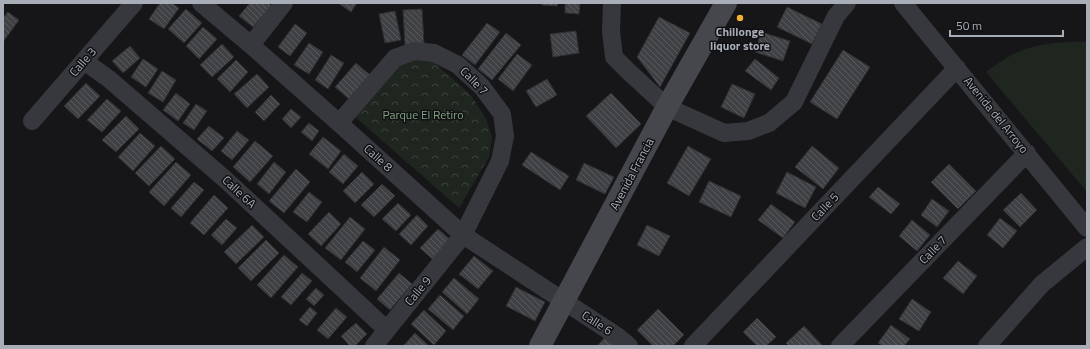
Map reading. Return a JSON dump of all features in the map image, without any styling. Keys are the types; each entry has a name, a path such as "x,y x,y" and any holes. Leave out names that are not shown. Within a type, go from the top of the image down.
{"main road":[{"name":"Avenida Francia","path":"540,346 667,107 726,3"}],"street":[{"name":"Calle 3","path":"32,121 134,3"},
{"name":"Calle 8","path":"201,3 251,45 463,235 564,302"},
{"path":"251,45 284,3"},
{"path":"612,3 611,31 614,57 667,107 724,133 748,131 769,123 794,102 836,16 847,3"},
{"name":"Avenida del Arroyo","path":"903,3 1087,228"},
{"name":"Calle 7","path":"339,123 395,58 414,51 434,53 458,65 482,86 502,114 505,136 500,161 463,235"},
{"name":"Calle 6A","path":"84,61 109,79 226,180 387,330"},
{"name":"Calle 5","path":"693,346 957,68"},
{"name":"Calle 7","path":"840,346 1027,153"},
{"name":"Calle 9","path":"374,346 463,235"},
{"path":"987,346 1042,284 1087,247"},
{"name":"Calle 6","path":"564,302 617,336 629,346"}],"green space":[{"path":"1087,42 1087,192 986,72 1008,57 1030,48 1055,43"},
{"name":"Parque El Retiro","path":"395,57 428,57 471,95 486,119 492,137 489,157 459,208 352,114"}],"building":[{"path":"160,3 172,3 179,8 164,29 149,19"},
{"path":"250,3 268,3 271,6 253,27 239,16"},
{"path":"338,3 357,3 351,12"},
{"path":"542,3 558,3 557,6 542,5"},
{"path":"565,3 580,3 579,14 565,13"},
{"path":"787,7 822,24 812,44 777,27"},
{"path":"186,9 202,23 184,43 168,29"},
{"path":"422,9 424,44 405,45 403,10"},
{"path":"395,11 401,40 385,43 379,14"},
{"path":"8,12 19,20 3,42 3,18"},
{"path":"659,17 690,33 660,87 637,57"},
{"path":"487,23 500,32 475,65 462,55"},
{"path":"295,24 307,33 290,56 278,47"},
{"path":"203,27 217,39 199,59 186,46"},
{"path":"576,31 579,53 553,57 550,34"},
{"path":"761,32 790,41 783,61 755,52"},
{"path":"506,33 521,45 492,80 478,69"},
{"path":"309,43 323,52 309,74 294,65"},
{"path":"222,44 234,57 212,77 200,65"},
{"path":"130,46 140,58 123,73 112,61"},
{"path":"843,50 870,67 837,119 810,102"},
{"path":"517,54 532,65 513,91 498,79"},
{"path":"331,55 344,63 328,89 315,80"},
{"path":"143,59 158,69 146,87 131,77"},
{"path":"755,59 779,78 771,90 745,71"},
{"path":"236,60 248,72 230,92 217,79"},
{"path":"356,63 370,75 349,99 335,87"},
{"path":"162,71 176,80 163,102 148,93"},
{"path":"257,74 269,87 247,108 234,94"},
{"path":"547,79 557,95 536,107 526,91"},
{"path":"86,83 100,96 78,119 64,106"},
{"path":"732,84 755,94 744,118 721,107"},
{"path":"176,93 190,104 178,121 163,110"},
{"path":"611,93 641,124 616,148 586,116"},
{"path":"271,95 280,104 264,121 255,112"},
{"path":"107,99 121,111 102,132 87,120"},
{"path":"196,104 207,111 194,130 183,123"},
{"path":"291,109 301,117 291,128 282,119"},
{"path":"126,116 139,129 116,152 102,140"},
{"path":"309,123 319,131 312,141 301,132"},
{"path":"209,126 224,138 212,151 197,139"},
{"path":"237,131 249,140 232,160 221,151"},
{"path":"140,133 155,146 133,171 118,157"},
{"path":"323,137 341,151 328,169 309,154"},
{"path":"255,141 273,156 250,182 233,167"},
{"path":"161,146 175,159 149,186 135,173"},
{"path":"688,146 711,159 689,196 667,183"},
{"path":"812,146 839,168 823,189 795,167"},
{"path":"531,152 569,176 560,190 522,165"},
{"path":"344,154 358,166 343,184 329,172"},
{"path":"176,162 191,175 164,206 149,192"},
{"path":"274,162 286,172 269,194 257,184"},
{"path":"584,163 614,177 605,194 576,180"},
{"path":"949,164 976,191 958,209 931,182"},
{"path":"296,169 310,182 284,213 269,201"},
{"path":"362,172 374,184 355,203 343,191"},
{"path":"787,172 816,187 805,208 776,193"},
{"path":"709,181 741,196 731,217 699,202"},
{"path":"194,182 204,190 181,217 171,208"},
{"path":"382,184 395,196 374,217 361,205"},
{"path":"878,187 900,204 891,214 869,197"},
{"path":"309,192 322,202 307,222 293,212"},
{"path":"1021,193 1037,210 1020,227 1003,210"},
{"path":"214,195 228,208 204,235 190,223"},
{"path":"932,199 949,211 937,227 921,215"},
{"path":"398,203 411,215 396,231 382,219"},
{"path":"771,204 795,222 783,238 758,220"},
{"path":"329,212 341,224 321,246 308,234"},
{"path":"417,215 428,226 411,245 399,234"},
{"path":"350,217 365,229 341,260 325,248"},
{"path":"1000,218 1017,231 1003,248 987,235"},
{"path":"226,219 237,228 222,245 211,235"},
{"path":"912,220 930,235 917,251 899,236"},
{"path":"252,225 264,237 236,264 224,252"},
{"path":"647,225 670,236 659,256 637,245"},
{"path":"438,229 454,243 437,263 420,248"},
{"path":"266,240 279,253 251,281 238,268"},
{"path":"363,241 375,250 357,272 345,262"},
{"path":"384,247 400,260 376,291 360,278"},
{"path":"284,255 298,267 271,298 257,285"},
{"path":"474,256 493,271 478,289 459,274"},
{"path":"958,261 977,276 963,294 943,278"},
{"path":"302,273 312,281 291,305 281,297"},
{"path":"399,273 412,284 390,310 377,299"},
{"path":"454,278 479,299 467,314 442,292"},
{"path":"516,287 545,302 535,321 506,306"},
{"path":"316,288 324,295 314,306 306,299"},
{"path":"440,295 464,316 453,330 428,309"},
{"path":"912,299 931,312 919,331 899,319"},
{"path":"310,307 317,313 307,326 299,320"},
{"path":"336,308 347,317 328,339 317,330"},
{"path":"658,309 684,335 673,346 653,346 637,330"},
{"path":"424,310 446,331 434,345 411,324"},
{"path":"757,318 776,337 766,346 757,346 743,332"},
{"path":"356,323 367,334 355,346 350,346 341,336"},
{"path":"891,325 910,339 904,346 883,346 878,343"},
{"path":"804,326 823,346 789,346 786,343"},
{"path":"415,333 429,346 403,346"},
{"path":"607,335 618,346 597,346"}],"place":[{"name":"Chillonge liquor store","path":"740,18"}]}
